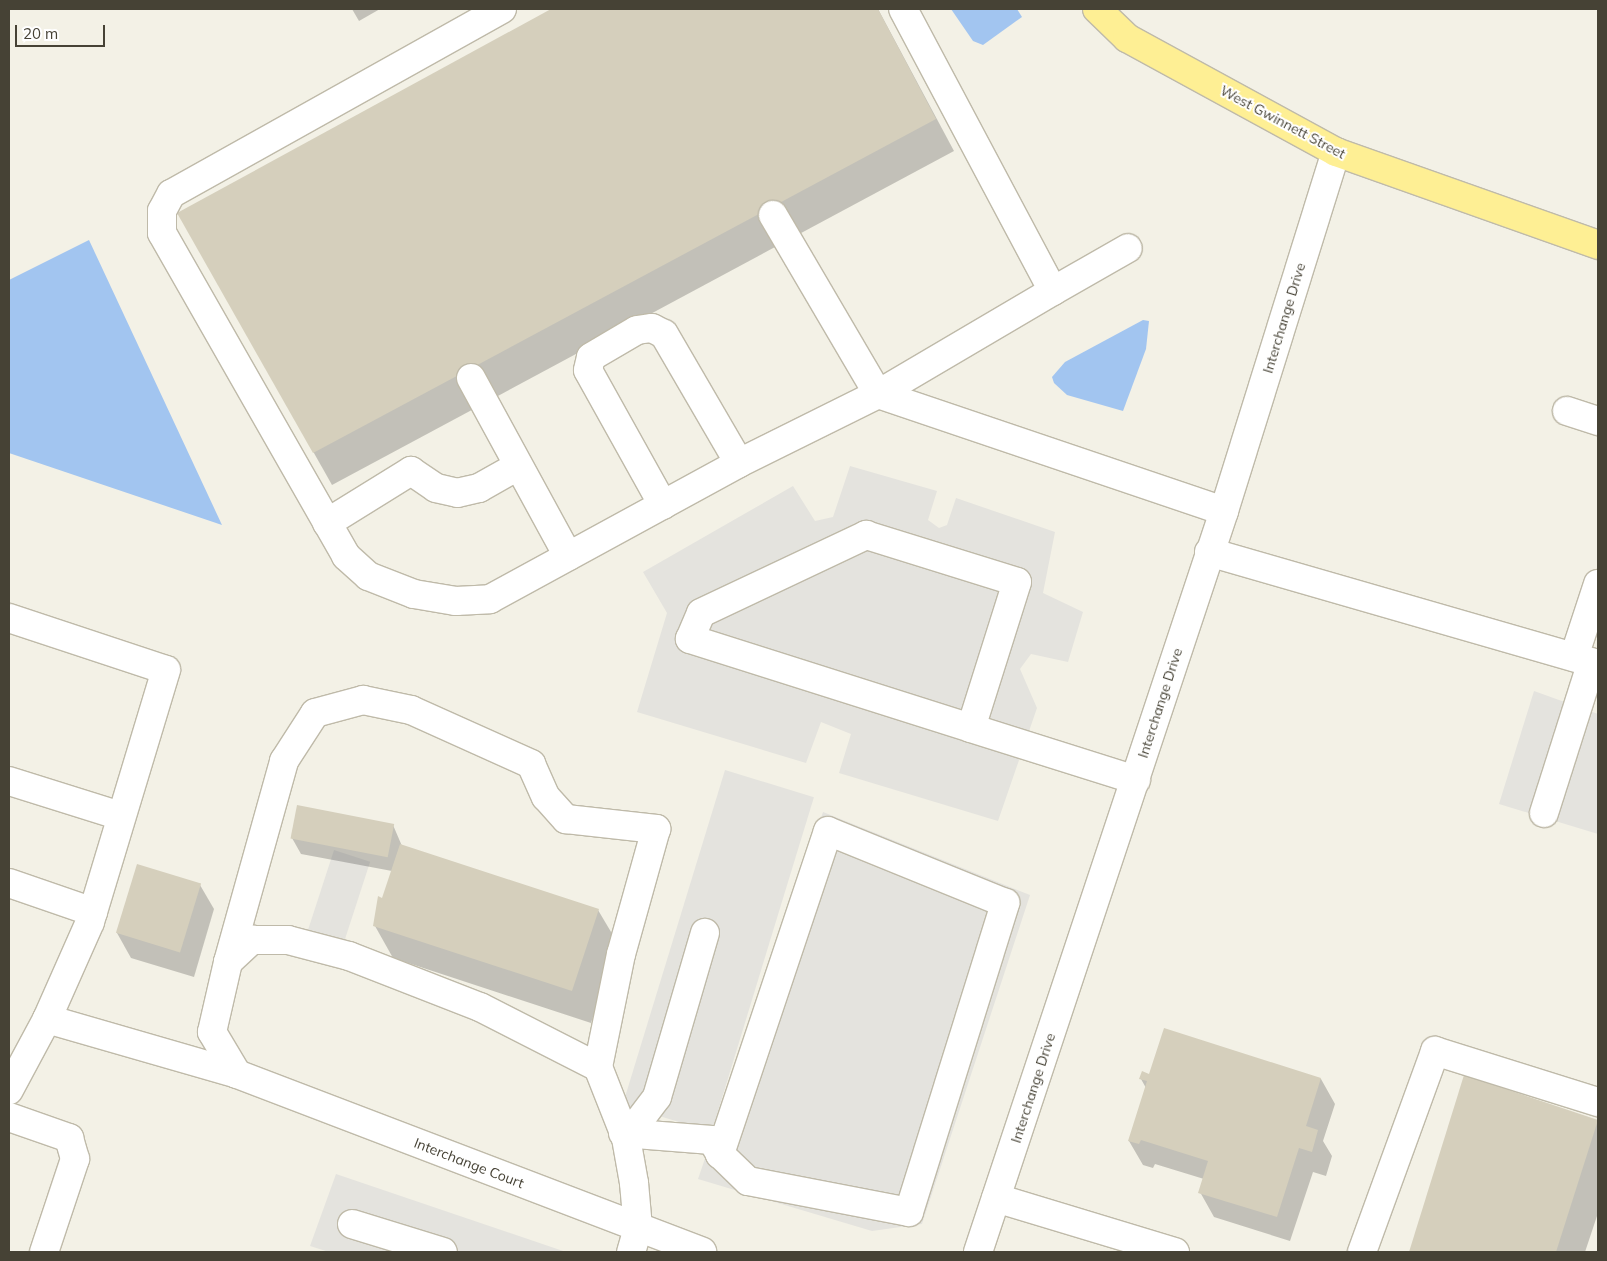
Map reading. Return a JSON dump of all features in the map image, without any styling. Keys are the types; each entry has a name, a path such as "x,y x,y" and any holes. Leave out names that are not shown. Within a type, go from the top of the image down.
{"main road":[{"name":"West Gwinnett Street","path":"1097,9 1128,38 1336,152 1598,245"}],"street":[{"path":"502,9 171,194 162,211 162,233 346,556 368,576 414,594 456,601 490,599 739,463 878,394 1128,248"},
{"path":"903,9 1053,291"},
{"name":"Interchange Drive","path":"978,1252 1224,511 1336,152"},
{"path":"773,215 878,394 1224,511"},
{"path":"663,505 588,370 591,357 637,330 652,328 664,334 739,463"},
{"path":"471,378 568,556"},
{"path":"1567,411 1598,421"},
{"path":"327,523 411,471 436,488 458,493 479,488 518,466"},
{"path":"971,728 1017,582 866,534 701,613 690,640 1136,780"},
{"path":"1209,552 1588,661"},
{"path":"1544,813 1588,661 1598,584"},
{"path":"9,618 166,670 93,912 47,1018 9,1090"},
{"path":"237,1074 212,1032 228,962 284,761 315,713 363,700 411,710 531,764 546,797 566,819 656,830 621,954 598,1067 626,1135 635,1240"},
{"path":"9,782 121,816"},
{"path":"626,1135 712,1140 720,1154 748,1181 909,1212 1005,903 828,831 720,1154"},
{"path":"9,883 93,912"},
{"path":"626,1135 657,1097 705,934"},
{"path":"228,962 252,940 288,940 350,956 480,1007 598,1067"},
{"name":"Interchange Court","path":"47,1018 237,1074 635,1240 702,1252"},
{"path":"1362,1252 1434,1051 1598,1102"},
{"path":"9,1117 69,1138 75,1159 44,1252"},
{"path":"996,1198 1175,1252"},
{"path":"352,1224 443,1252"}],"shaded area":[{"path":"850,466 937,491 928,520 939,528 947,525 956,498 1055,532 1043,593 1083,612 1068,662 1031,654 1020,669 1037,708 998,821 839,773 851,734 821,722 806,763 637,712 667,613 643,572 793,486 815,521 833,517"},
{"path":"1534,691 1598,714 1598,834 1499,804"},
{"path":"725,770 814,797 712,1132 623,1105"},
{"path":"823,812 1030,895 922,1224 872,1231 698,1179"},
{"path":"334,850 370,862 343,944 307,933"},
{"path":"336,1174 566,1252 329,1252 310,1246"}],"water":[{"path":"951,9 1017,9 1022,17 983,45 973,41"},
{"path":"89,240 222,525 9,453 9,280"},
{"path":"1143,320 1149,321 1146,349 1123,411 1067,395 1054,383 1052,377 1065,362"}],"building":[{"path":"551,9 878,9 936,119 313,453 177,213"},
{"path":"297,805 394,824 388,857 291,838"},
{"path":"400,844 599,909 572,991 373,926 378,896 382,898"},
{"path":"137,864 201,884 180,952 116,933"},
{"path":"1164,1028 1321,1078 1306,1126 1318,1130 1312,1152 1299,1148 1277,1217 1198,1193 1208,1161 1141,1140 1139,1144 1128,1141 1147,1081 1139,1079 1142,1071 1149,1074"},
{"path":"1464,1075 1598,1120 1556,1252 1409,1252"}]}
